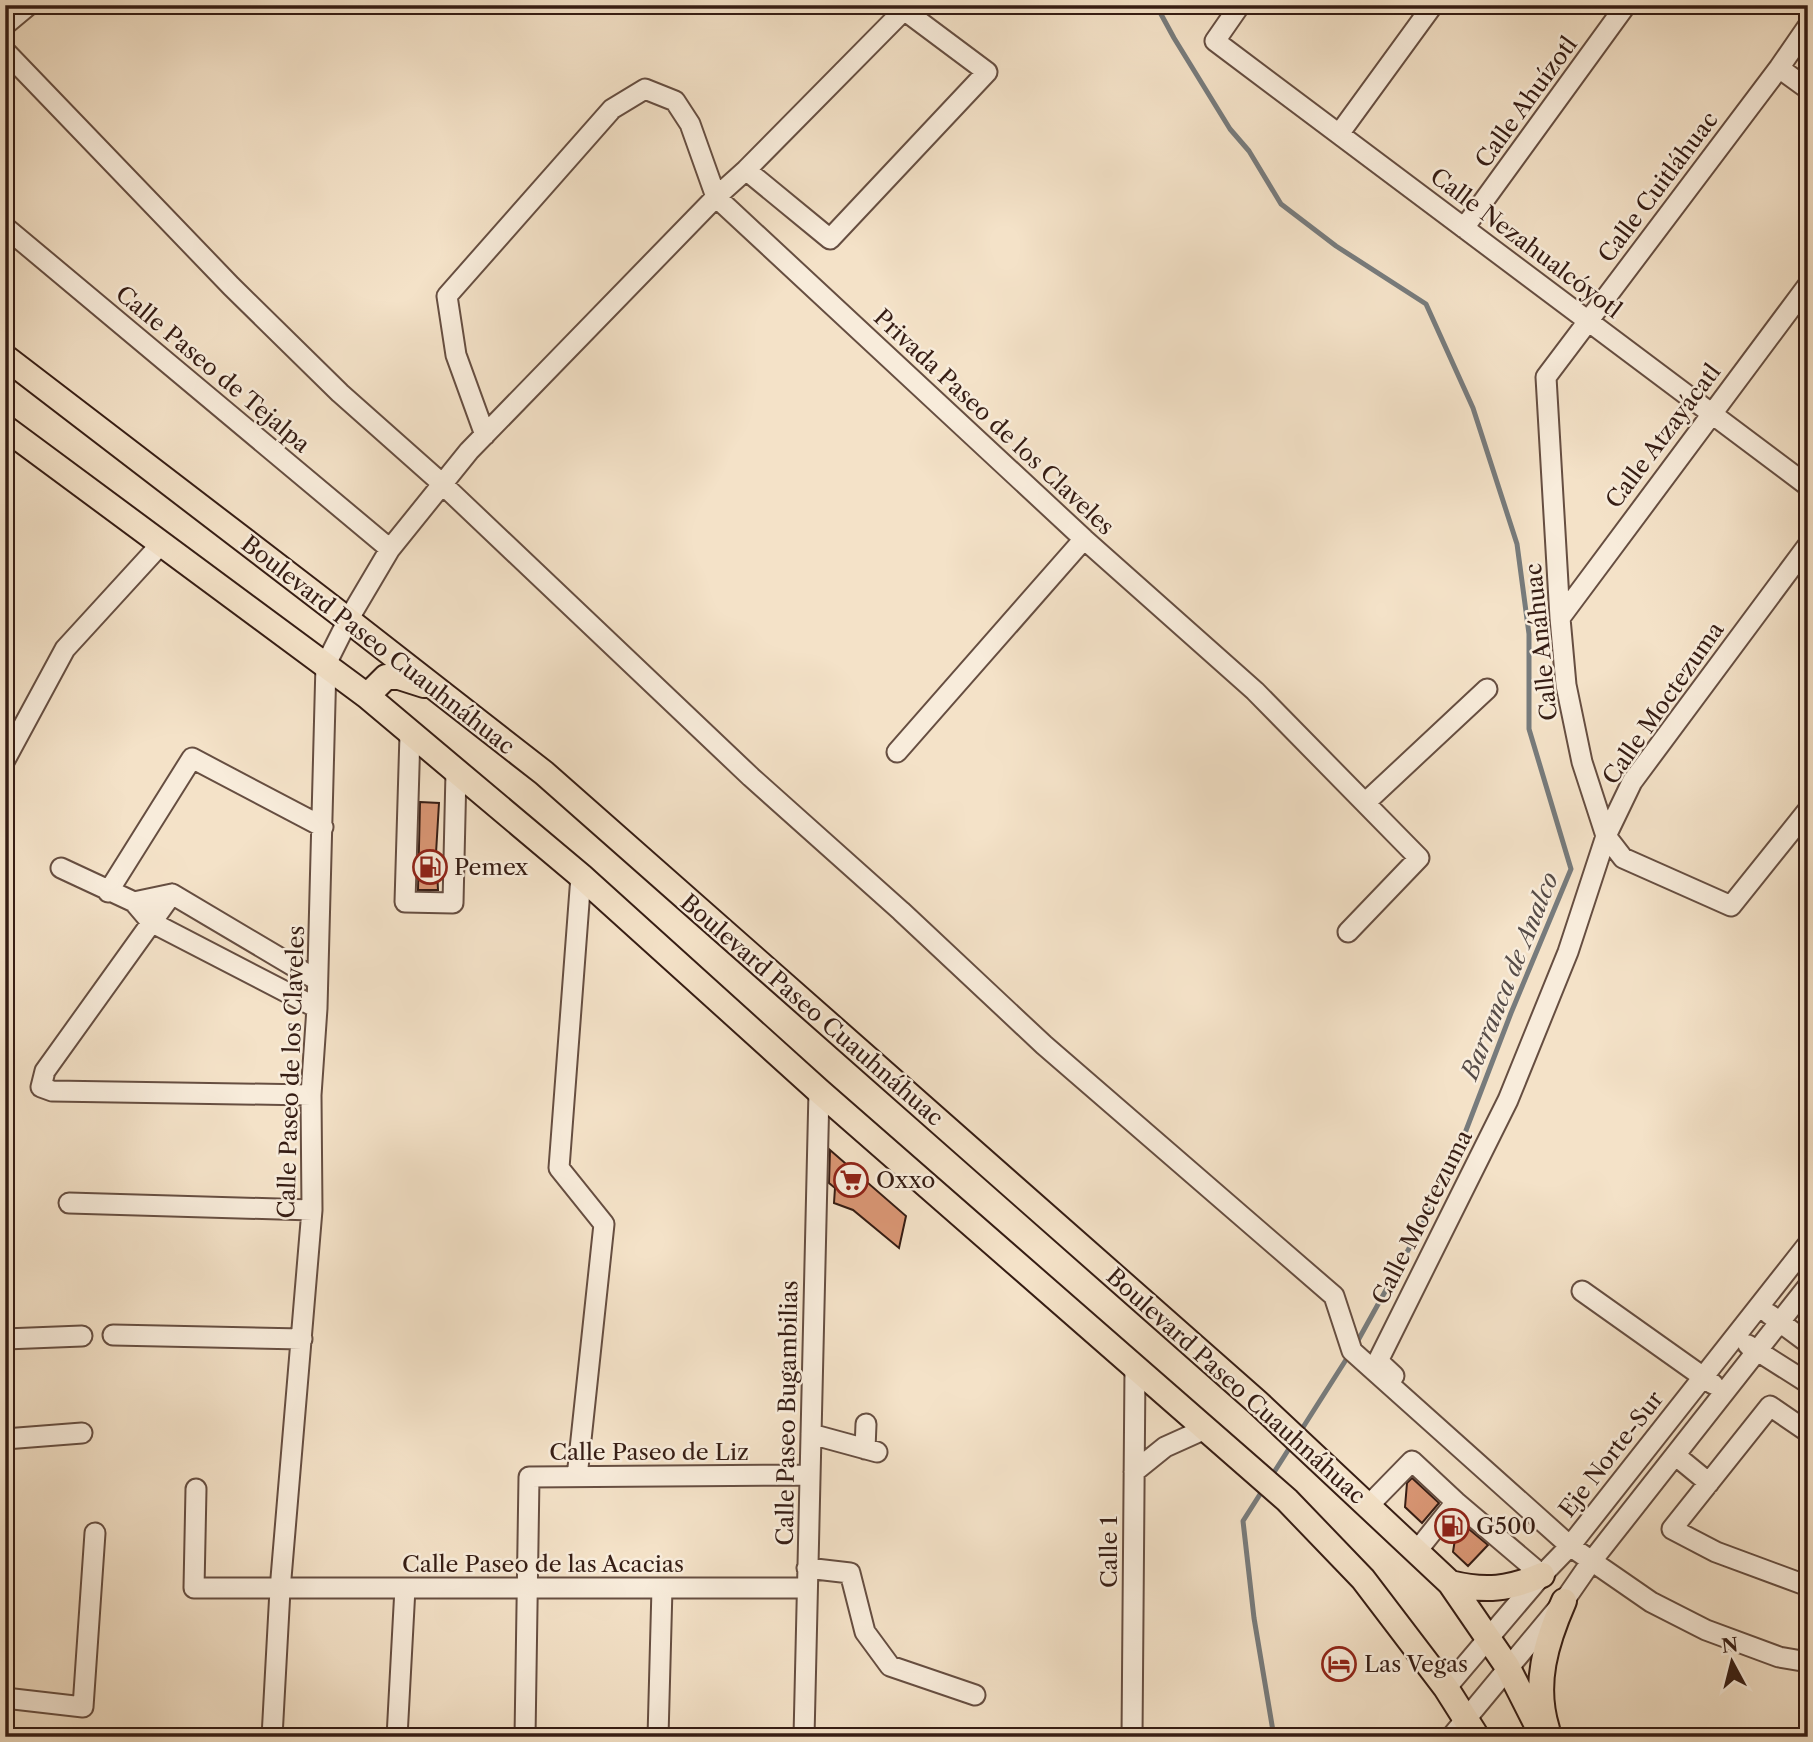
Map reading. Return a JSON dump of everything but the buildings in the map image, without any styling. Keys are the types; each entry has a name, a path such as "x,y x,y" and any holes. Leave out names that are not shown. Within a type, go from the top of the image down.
{"main road":[{"name":"Boulevard Paseo Cuauhnáhuac","path":"5,357 544,773 1257,1402 1450,1583 1489,1637 1543,1737"},
{"name":"Boulevard Paseo Cuauhnáhuac","path":"5,428 367,696 581,876 819,1091 1287,1500 1363,1578 1446,1688 1464,1731"},
{"path":"367,696 386,677 398,677 438,690"},
{"path":"1450,1583 1471,1588 1497,1589 1542,1575"},
{"path":"1549,1737 1545,1725 1541,1682 1547,1640 1564,1601"}],"street":[{"path":"5,25 29,5"},
{"name":"Calle Nezahualcóyotl","path":"1240,5 1215,41 1808,485"},
{"path":"1339,134 1433,5"},
{"name":"Calle Ahuízotl","path":"1464,228 1626,5"},
{"path":"716,197 690,124 675,101 645,89 612,109 447,296 456,355 485,435 716,197 904,10 986,72 830,239 746,170"},
{"name":"Calle Cuitláhuac","path":"1546,377 1808,26"},
{"path":"5,51 340,393 443,484 751,777 901,911 1044,1045 1334,1296 1352,1351 1573,1542 1591,1562 1651,1602 1706,1630 1779,1657 1808,1662"},
{"path":"1779,68 1808,89"},
{"name":"Privada Paseo de los Claveles","path":"716,197 1084,539 1255,691 1419,858 1348,932"},
{"name":"Calle Paseo de Tejalpa","path":"5,227 390,549"},
{"name":"Calle Atzayácatl","path":"1560,618 1710,413 1808,285"},
{"name":"Calle Anáhuac","path":"1546,377 1566,685 1582,762 1606,836 1623,858 1731,906 1808,810"},
{"name":"Calle Paseo de los Claveles","path":"272,1737 279,1590 312,1210 311,1095 317,1008 326,664 348,620 390,549 485,435"},
{"path":"897,752 1084,539"},
{"path":"5,760 65,649 162,543"},
{"name":"Calle Moctezuma","path":"1573,1542 1378,1362 1507,1100 1569,952 1606,836 1632,782 1808,545"},
{"path":"1365,803 1486,689"},
{"path":"411,734 405,902 453,903 456,772"},
{"path":"108,892 192,758 323,827"},
{"path":"61,869 134,902 151,922 317,1008"},
{"path":"577,1476 604,1224 559,1168 581,876"},
{"path":"134,902 172,894 317,980"},
{"path":"172,894 45,1071 41,1087 51,1091 311,1095"},
{"name":"Calle Paseo Bugambilias","path":"804,1737 819,1091"},
{"path":"69,1203 312,1210"},
{"name":"Eje Norte-Sur","path":"1446,1688 1573,1542 1808,1244"},
{"path":"1464,1731 1507,1667 1564,1601 1591,1562 1808,1286"},
{"path":"1582,1291 1725,1392"},
{"path":"1759,1306 1808,1343"},
{"path":"113,1335 302,1339"},
{"path":"5,1339 82,1336"},
{"path":"1736,1336 1808,1383"},
{"name":"Calle 1","path":"1132,1737 1135,1368"},
{"path":"1808,1432 1770,1406 1672,1529 1716,1552 1808,1586"},
{"path":"811,1434 871,1450 866,1424"},
{"path":"5,1439 82,1433"},
{"path":"1134,1472 1165,1447 1212,1435"},
{"path":"1675,1455 1709,1483"},
{"path":"1369,1505 1412,1461 1542,1575"},
{"name":"Calle Paseo de Liz","path":"528,1588 529,1477 810,1475"},
{"name":"Calle Paseo de las Acacias","path":"196,1489 194,1588 662,1588 850,1573 865,1632 890,1666 975,1695"},
{"path":"1416,1552 1456,1502"},
{"path":"5,1698 83,1707 94,1533"},
{"path":"397,1737 405,1588"},
{"path":"525,1737 528,1588"},
{"path":"658,1737 662,1588"}],"waterway":[{"name":"Barranca de Analco","path":"1156,5 1230,129 1249,151 1281,204 1336,246 1426,304 1473,408 1517,544 1529,634 1529,729 1571,869 1511,1013 1447,1180 1356,1344"},
{"name":"Barranca de Analco","path":"1300,1432 1349,1355"},
{"name":"Barranca de Analco","path":"1271,1477 1292,1444"},
{"name":"Barranca de Analco","path":"1264,1488 1243,1521 1254,1618 1274,1737"}],"place":[{"name":"Pemex","path":"430,867"},
{"name":"Oxxo","path":"851,1180"},
{"name":"G500","path":"1452,1526"},
{"name":"Las Vegas","path":"1339,1664"}]}
